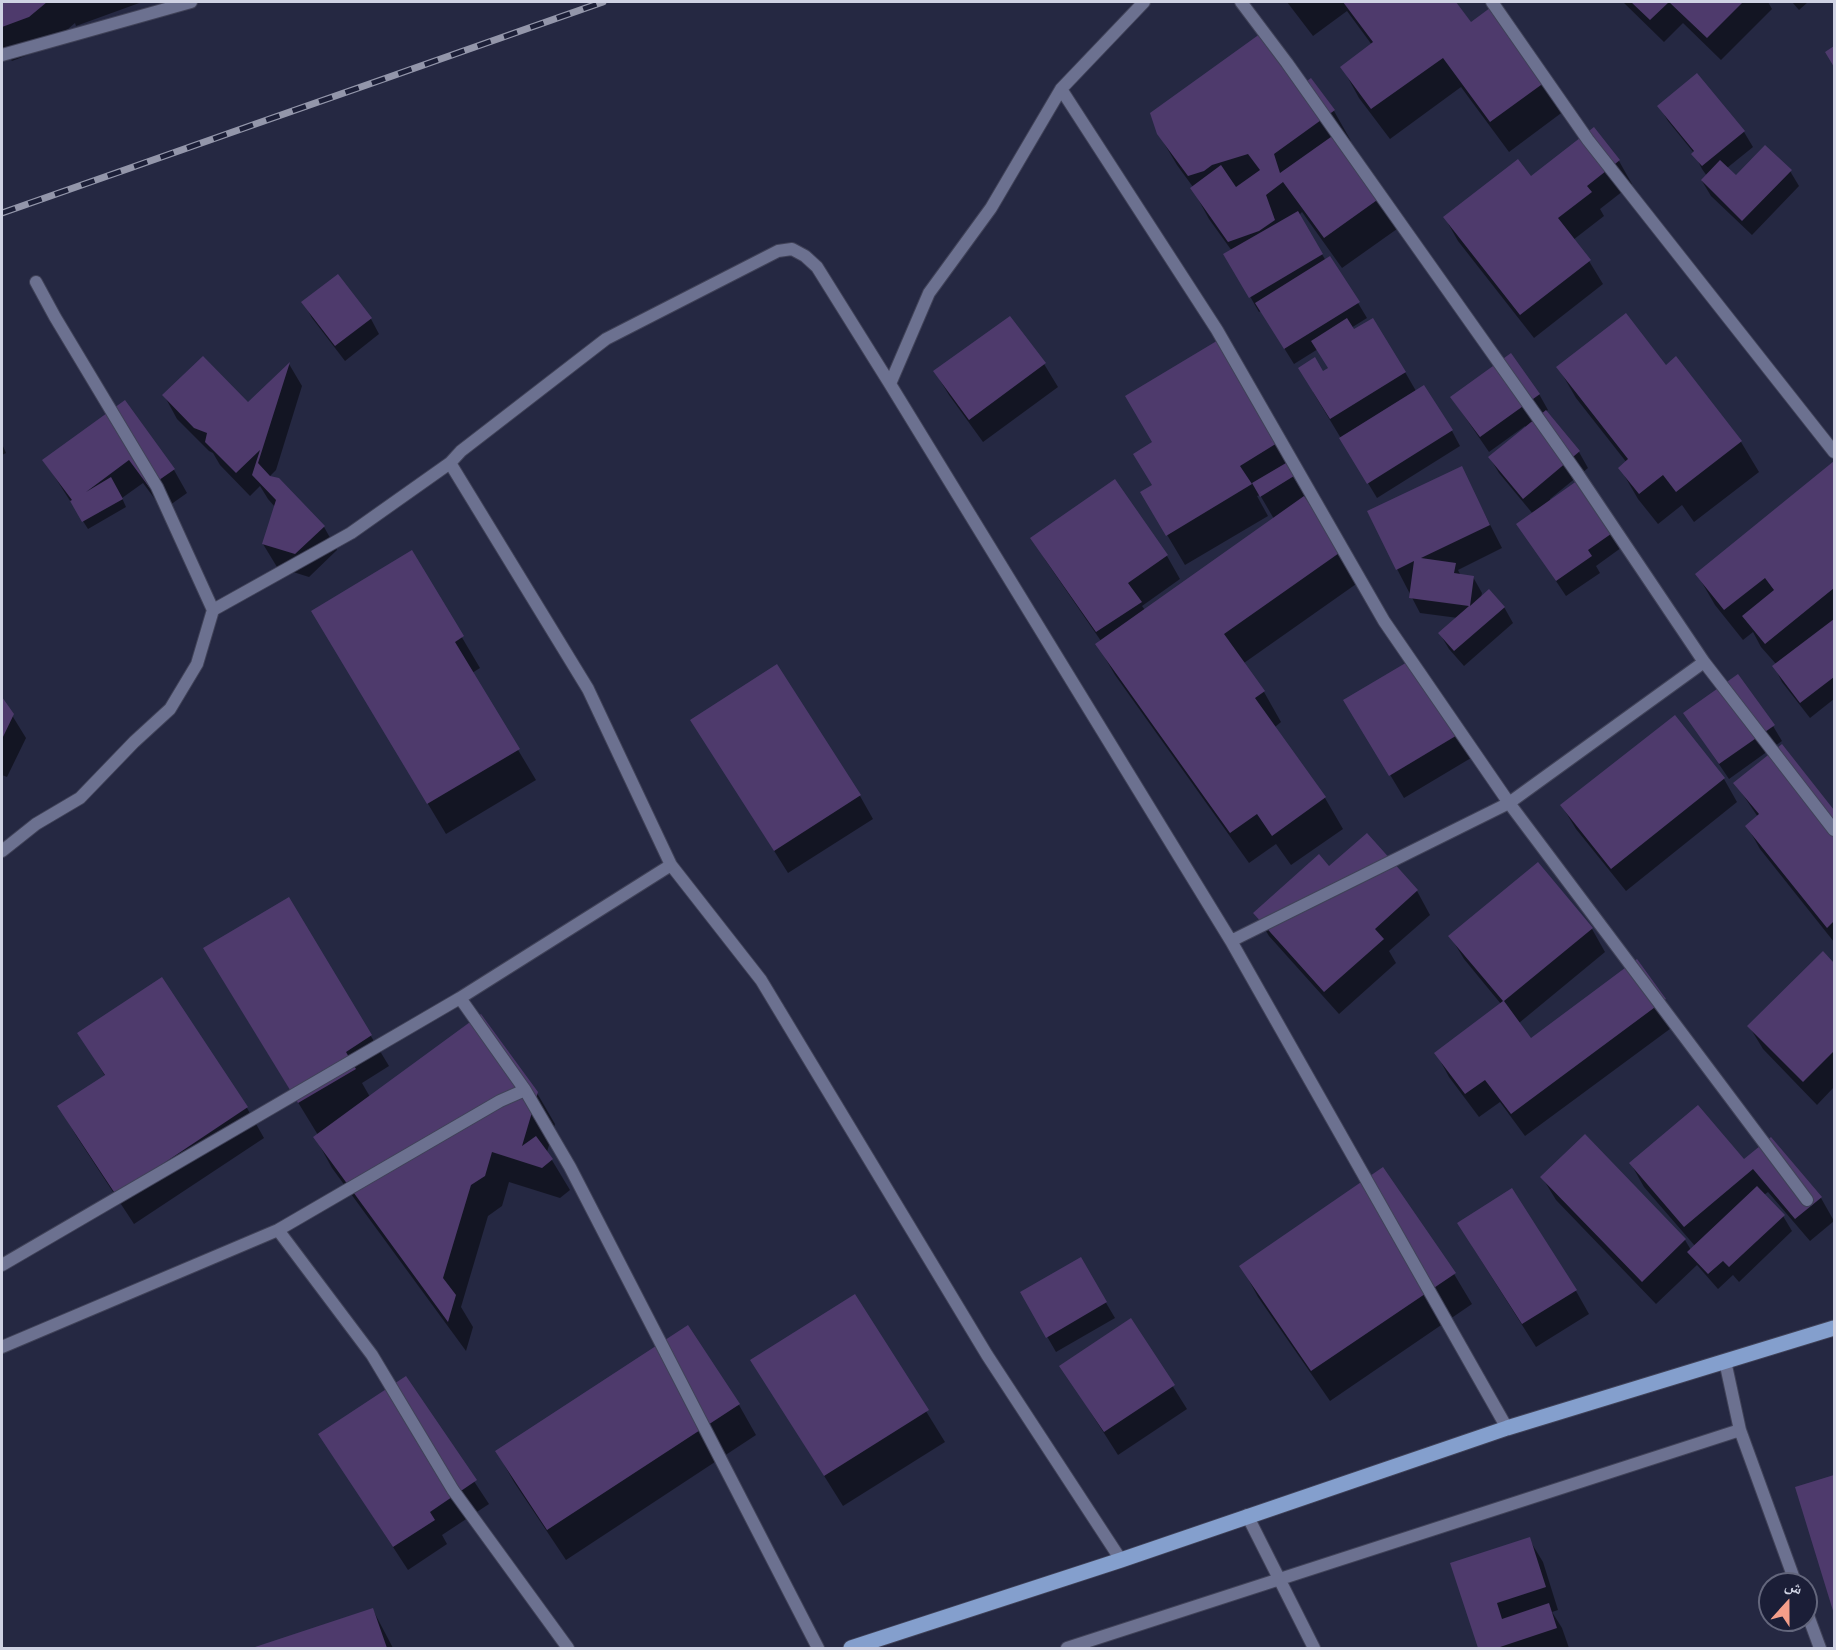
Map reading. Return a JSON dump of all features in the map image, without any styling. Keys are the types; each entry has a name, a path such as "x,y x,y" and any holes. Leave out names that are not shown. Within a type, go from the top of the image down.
{"main road":[{"path":"851,1648 1121,1560 1247,1515 1507,1428 1834,1328"}],"street":[{"path":"2,55 191,2"},
{"path":"890,384 929,293 991,208 1061,89 1144,2"},
{"path":"1241,2 1287,63 1578,473 1704,662 1834,830"},
{"path":"1492,2 1588,140 1834,452"},
{"path":"1061,89 1217,330 1384,621 1509,802 1807,1200"},
{"path":"213,610 351,533 450,464 461,451 606,339 778,251 792,249 805,256 817,267 890,384 1231,941 1507,1428"},
{"path":"2,851 36,824 80,798 134,742 170,709 197,664 213,610 157,487 36,282"},
{"path":"450,464 588,689 671,865 761,980 987,1355 1121,1560"},
{"path":"1231,941 1509,802 1704,662"},
{"path":"2,1265 460,998 671,865"},
{"path":"460,998 525,1090 570,1167 818,1648"},
{"path":"2,1347 278,1230 500,1101 525,1090"},
{"path":"278,1230 372,1355 453,1490 568,1648"},
{"path":"1725,1360 1740,1430 1793,1572"},
{"path":"1067,1648 1740,1430"},
{"path":"1247,1515 1314,1648"},
{"path":"1814,1632 1820,1648"}],"building":[{"path":"2,2 47,2 29,17 2,27"},
{"path":"1343,2 1456,2 1471,22 1498,2 1552,77 1490,122 1443,58 1371,109 1340,67 1373,42"},
{"path":"1631,2 1669,2 1650,20"},
{"path":"1669,2 1743,2 1707,38"},
{"path":"1264,31 1303,84 1311,78 1335,110 1274,154 1280,173 1338,132 1380,198 1324,238 1283,182 1266,195 1275,220 1259,231 1228,242 1190,188 1221,165 1236,187 1260,170 1248,154 1212,165 1204,171 1188,176 1157,134 1150,113"},
{"path":"1834,46 1834,67 1825,52"},
{"path":"1697,73 1745,131 1702,166 1691,154 1694,151 1657,106"},
{"path":"1594,127 1620,160 1587,186 1592,192 1558,218 1591,260 1520,315 1443,217 1518,159 1531,176"},
{"path":"1765,145 1792,170 1742,221 1701,180 1720,160 1736,175"},
{"path":"1298,211 1323,254 1249,298 1223,254"},
{"path":"1330,256 1360,302 1284,349 1255,303"},
{"path":"338,274 372,318 335,346 301,302"},
{"path":"1626,313 1666,365 1676,356 1742,441 1676,492 1663,475 1639,494 1618,468 1628,459 1556,367"},
{"path":"1010,316 1046,363 969,420 933,371"},
{"path":"1347,318 1354,329 1373,318 1406,372 1330,419 1298,368 1315,357 1323,371 1328,368 1311,341"},
{"path":"1220,339 1282,440 1240,466 1252,484 1166,536 1140,492 1152,485 1133,454 1152,442 1125,396"},
{"path":"1511,353 1540,394 1480,437 1450,397"},
{"path":"203,356 248,402 290,362 258,463 270,476 279,478 325,526 295,554 262,544 276,500 252,475 260,450 236,473 205,442 207,433 194,428 162,395"},
{"path":"1424,385 1453,430 1367,484 1339,438"},
{"path":"125,400 175,469 149,487 129,460 86,492 111,477 123,499 82,522 70,501 72,500 42,460"},
{"path":"1546,410 1580,451 1523,499 1488,457"},
{"path":"1834,461 1834,588 1765,644 1742,616 1774,590 1765,578 1724,610 1695,574"},
{"path":"1286,463 1294,476 1260,497 1252,483"},
{"path":"1462,466 1490,525 1421,558 1456,563 1454,573 1474,576 1470,606 1489,589 1505,607 1454,651 1438,633 1469,606 1409,598 1414,561 1396,570 1367,511"},
{"path":"1581,478 1618,529 1588,550 1592,556 1556,581 1516,524"},
{"path":"1115,479 1168,555 1128,583 1142,602 1096,632 1030,538"},
{"path":"1304,496 1342,551 1224,634 1265,691 1255,698 1326,797 1272,836 1257,814 1230,833 1095,644"},
{"path":"412,550 464,636 455,642 520,749 427,804 311,611"},
{"path":"1834,619 1834,677 1800,703 1772,666"},
{"path":"1414,658 1459,734 1389,776 1343,700"},
{"path":"777,664 861,795 774,851 690,720"},
{"path":"1738,674 1775,725 1719,764 1683,713"},
{"path":"2,697 14,714 2,739"},
{"path":"1675,715 1725,778 1611,869 1560,805"},
{"path":"1782,744 1834,810 1834,921 1827,928 1745,826 1759,814 1733,783"},
{"path":"1367,833 1418,890 1375,929 1384,939 1324,992 1253,913 1319,854 1329,866"},
{"path":"1538,862 1593,928 1504,1001 1531,1038 1637,959 1666,999 1511,1114 1485,1080 1465,1094 1434,1053 1503,1001 1448,936"},
{"path":"289,897 372,1035 346,1052 356,1069 298,1103 203,948"},
{"path":"1823,951 1834,963 1834,1054 1833,1052 1803,1082 1747,1026"},
{"path":"162,977 248,1107 116,1195 57,1106 105,1075 77,1033"},
{"path":"481,1014 538,1092 522,1146 536,1136 553,1159 542,1168 492,1152 485,1176 471,1185 443,1278 456,1295 448,1322 313,1137"},
{"path":"1698,1105 1744,1159 1771,1137 1822,1197 1795,1219 1753,1169 1684,1227 1629,1163"},
{"path":"1585,1134 1686,1239 1642,1282 1540,1177"},
{"path":"1383,1167 1456,1273 1311,1371 1239,1266"},
{"path":"1757,1186 1785,1215 1729,1267 1723,1261 1708,1274 1687,1252"},
{"path":"1512,1188 1577,1290 1522,1324 1457,1223"},
{"path":"1081,1257 1107,1302 1046,1338 1020,1292"},
{"path":"855,1294 929,1410 824,1476 750,1360"},
{"path":"1131,1318 1175,1385 1104,1432 1059,1366"},
{"path":"688,1325 740,1404 547,1530 495,1451"},
{"path":"406,1376 477,1480 430,1512 435,1520 393,1547 318,1434"},
{"path":"1834,1475 1834,1614 1795,1487"},
{"path":"1530,1537 1546,1587 1497,1603 1502,1619 1549,1603 1557,1628 1497,1648 1478,1648 1450,1563"},
{"path":"373,1608 387,1648 252,1648"}],"railway":[{"path":"2,213 603,2"}]}
